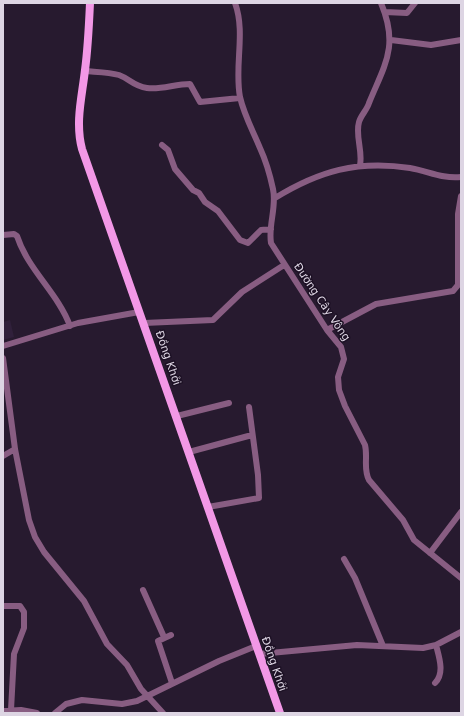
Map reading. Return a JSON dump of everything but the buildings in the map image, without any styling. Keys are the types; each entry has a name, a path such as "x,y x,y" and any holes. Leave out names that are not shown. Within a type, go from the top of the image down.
{"main road":[{"name":"Đồng Khởi","path":"90,3 85,71 79,105 79,138 280,713"}],"street":[{"name":"Đường Cây Vông","path":"235,3 240,24 240,98 248,123 267,165 275,198 271,229 271,243 284,265 298,282 327,330 341,347 344,359 338,377 338,390 365,445 367,452 365,472 367,476 382,497 403,520 414,540 461,578"},
{"path":"360,165 361,153 358,133 359,121 369,103 383,70 391,40 385,12 381,3"},
{"path":"385,12 407,13 415,3"},
{"path":"391,40 431,45 461,40"},
{"path":"85,71 116,74 125,78 131,84 146,88 167,88 190,84 200,102 240,98"},
{"path":"162,144 168,150 175,169 189,187 199,192 204,202 218,211 240,240 244,243 248,243 261,230 271,229"},
{"path":"275,198 298,184 324,174 360,165 400,167 445,178 461,177"},
{"path":"327,330 376,304 453,291 458,285 458,214 461,196"},
{"path":"3,235 14,234 16,236 31,264 61,307 70,326"},
{"path":"144,323 213,320 242,292 284,265"},
{"path":"3,346 70,326 139,312"},
{"path":"3,358 15,449 29,520 38,543 77,591 107,644 127,665 141,689 163,713"},
{"path":"176,416 229,403"},
{"path":"208,507 259,498 258,475 249,407"},
{"path":"189,452 252,435"},
{"path":"3,456 15,449"},
{"path":"430,553 461,512"},
{"path":"344,559 355,578 383,646"},
{"path":"143,590 164,637"},
{"path":"3,606 20,606 24,612 24,628 14,654 11,710"},
{"path":"259,654 350,645 423,648 436,645 461,632"},
{"path":"171,635 158,641 172,683"},
{"path":"435,683 440,675 441,669 436,645"},
{"path":"55,713 66,704 82,700 122,704 130,703 148,697 172,683 256,646"},
{"path":"3,711 11,710 36,713"}],"shaded area":[{"path":"10,320 14,337 3,340 3,322"}]}
